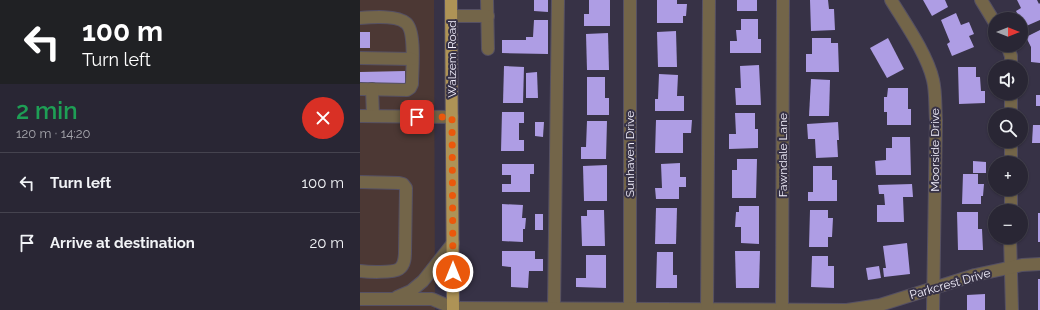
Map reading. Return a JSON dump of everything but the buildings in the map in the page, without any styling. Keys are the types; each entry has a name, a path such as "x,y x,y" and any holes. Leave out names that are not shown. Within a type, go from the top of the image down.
{"main road":[{"name":"Walzem Road","path":"451,0 451,309"}],"street":[{"path":"487,0 488,49"},
{"path":"546,309 558,0"},
{"name":"Sunhaven Drive","path":"630,0 630,308"},
{"path":"707,309 708,0"},
{"name":"Fawndale Lane","path":"782,310 783,0"},
{"name":"Moorside Drive","path":"891,0 918,46 934,84 936,120 934,310"},
{"path":"981,0 988,12"},
{"path":"452,16 488,16"},
{"path":"360,18 396,19 406,23 411,30 412,84 407,90 366,89 373,116"},
{"path":"360,58 412,59"},
{"path":"360,116 452,117"},
{"path":"360,182 399,182 406,188 405,259 402,265 398,270 392,271 360,271"},
{"name":"Parkcrest Drive","path":"392,299 411,291 423,281 452,243"},
{"path":"1010,244 1012,310"},
{"name":"Parkcrest Drive","path":"360,299 432,299 451,309 630,308 847,310 880,305 975,274 1040,264"}],"shaded area":[{"path":"360,0 434,0 435,310 360,310"}],"route":[{"path":"417,117 452,117 453,272"}]}
